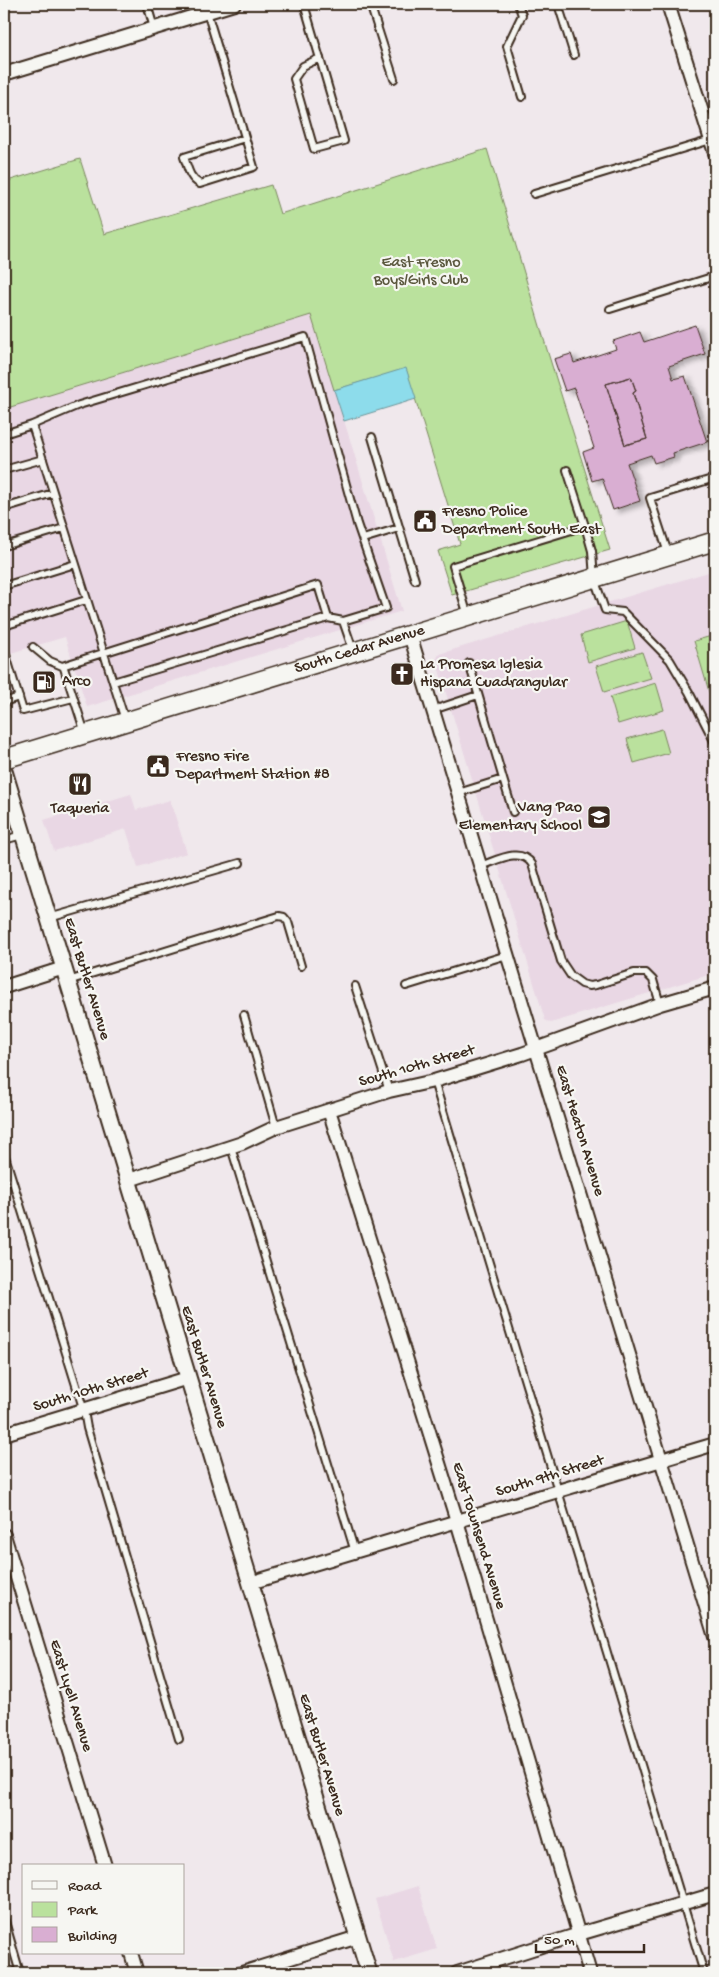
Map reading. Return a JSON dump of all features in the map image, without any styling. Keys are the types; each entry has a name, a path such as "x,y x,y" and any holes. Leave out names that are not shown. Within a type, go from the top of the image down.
{"main road":[{"name":"South Cedar Avenue","path":"4,759 715,541"}],"street":[{"path":"4,74 234,4"},
{"path":"668,4 715,153"},
{"name":"East Heaton Avenue","path":"410,635 715,1637"},
{"name":"East Butler Avenue","path":"4,771 368,1973"},
{"path":"4,987 66,974"},
{"name":"South 10th Street","path":"128,1180 231,1147 276,1127 389,1091 434,1081 537,1048 660,1004 715,988"},
{"name":"East Townsend Avenue","path":"329,1110 457,1521 590,1973"},
{"name":"South 10th Street","path":"4,1434 188,1378"},
{"name":"South 9th Street","path":"250,1583 715,1444"},
{"name":"East Lyell Avenue","path":"4,1535 104,1864"},
{"path":"457,1973 478,1970 579,1934 715,1894"},
{"path":"242,1973 358,1937"},
{"path":"131,1954 137,1973"}],"lane":[{"path":"147,4 154,28"},
{"path":"304,4 320,58 344,141 314,150 294,79 303,66 320,58"},
{"path":"370,4 394,78"},
{"path":"518,4 522,15 507,46 522,98"},
{"path":"558,4 574,55"},
{"path":"207,12 254,167 200,184 189,174 184,157 245,138"},
{"path":"534,194 711,140"},
{"path":"610,309 715,276"},
{"path":"4,434 32,425 79,405 305,337 363,539 386,608 343,620 328,618 113,682"},
{"path":"32,425 126,723"},
{"path":"372,437 415,580"},
{"path":"4,470 43,459"},
{"path":"567,470 586,526 592,551 594,578 605,610 623,612 670,660 715,743"},
{"path":"668,555 650,498 715,478"},
{"path":"4,508 53,493"},
{"path":"468,617 453,566 586,526"},
{"path":"4,546 64,528"},
{"path":"363,539 399,528"},
{"path":"4,586 75,564"},
{"path":"62,666 318,585 328,618"},
{"path":"4,626 86,600"},
{"path":"343,620 353,652"},
{"path":"4,647 6,662 23,711 73,698"},
{"path":"33,647 50,661 62,666 66,671 86,735"},
{"path":"469,663 513,812"},
{"path":"433,710 478,695"},
{"path":"4,702 19,697"},
{"path":"458,793 503,779"},
{"path":"4,840 24,834"},
{"path":"480,866 515,855 523,856 529,860 561,961 571,976 582,984 589,986 634,974 646,974 652,980 660,1004"},
{"path":"49,918 240,863"},
{"path":"66,974 279,916 284,917 288,922 301,966"},
{"path":"406,986 507,954"},
{"path":"355,986 389,1091"},
{"path":"244,1014 276,1127"},
{"path":"434,1081 704,1973"},
{"path":"231,1147 355,1552"},
{"path":"4,1153 84,1411 87,1428 179,1739"},
{"path":"4,1918 20,1973"}],"shaded area":[{"path":"312,315 402,611 87,707 65,637 4,655 4,409"},
{"name":"Vang Pao Elementary School","path":"715,570 715,973 551,1023 545,1020 436,660 439,654"},
{"path":"131,794 136,810 170,800 187,853 138,867 126,829 54,851 44,820"},
{"path":"418,1886 437,1949 394,1962 375,1899"}],"green space":[{"name":"East Fresno Boys/Girls Club","path":"487,149 548,353 610,550 452,595 438,551 460,544 406,369 334,390 311,315 4,409 4,182 80,159 104,234 271,185 280,214"},
{"path":"627,621 635,648 588,662 581,635"},
{"path":"715,635 715,712 694,641"},
{"path":"642,652 651,678 604,692 596,666"},
{"path":"656,683 664,710 618,724 610,697"},
{"path":"662,729 669,753 634,763 627,739"}],"water":[{"path":"406,368 416,399 344,421 334,390"}],"building":[{"path":"695,325 705,354 669,366 673,379 685,376 707,442 673,453 674,457 654,463 651,455 627,463 640,501 613,510 602,478 592,481 583,452 594,448 574,388 565,391 554,359 571,354 574,363 616,349 613,341 640,332 644,342","holes":["631,377 636,391 633,393 647,439 625,445 606,384"]},
{"path":"631,377 636,391 633,393 647,439 625,445 606,384"}],"place":[{"name":"Fresno Police Department South East","path":"425,521"},
{"name":"La Promesa Iglesia Hispana Cuadrangular","path":"402,674"},
{"name":"Arco","path":"44,682"},
{"name":"Fresno Fire Department Station #8","path":"158,766"},
{"name":"Taqueria","path":"80,784"},
{"name":"Vang Pao Elementary School","path":"599,817"}]}
